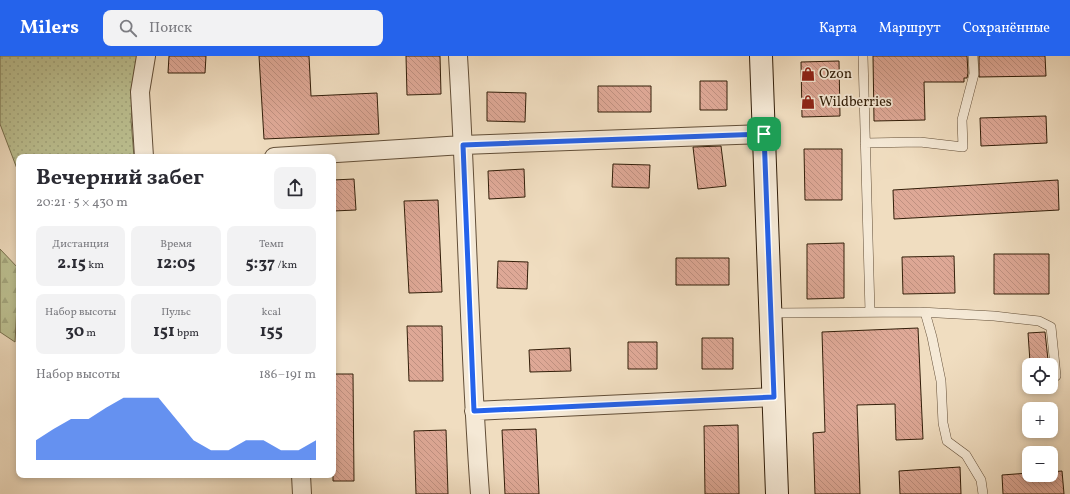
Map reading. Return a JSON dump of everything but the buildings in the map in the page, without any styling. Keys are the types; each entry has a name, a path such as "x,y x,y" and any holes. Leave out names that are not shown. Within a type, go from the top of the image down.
{"street":[{"path":"144,154 140,92 146,56"},
{"path":"458,56 474,411 480,494"},
{"path":"761,56 777,494"},
{"path":"321,154 463,145 764,134"},
{"path":"474,411 774,397"},
{"path":"301,478 302,494"}],"lane":[{"path":"863,56 870,312"},
{"path":"865,143 920,142 963,147 962,120 974,74 973,56"},
{"path":"770,313 925,312 994,316 1039,321 1051,327 1054,358"},
{"path":"925,312 932,337 940,381 943,423 947,441 966,455 981,480 983,494"}],"green space":[{"path":"0,56 138,56 131,120 134,154 16,154 16,166 0,124"},
{"path":"0,249 16,266 15,342 0,332"}],"place":[{"name":"Ozon","path":"808,74"},
{"name":"Wildberries","path":"808,102"}],"route":[{"path":"764,134 774,397 474,411 463,145 764,134"}]}
